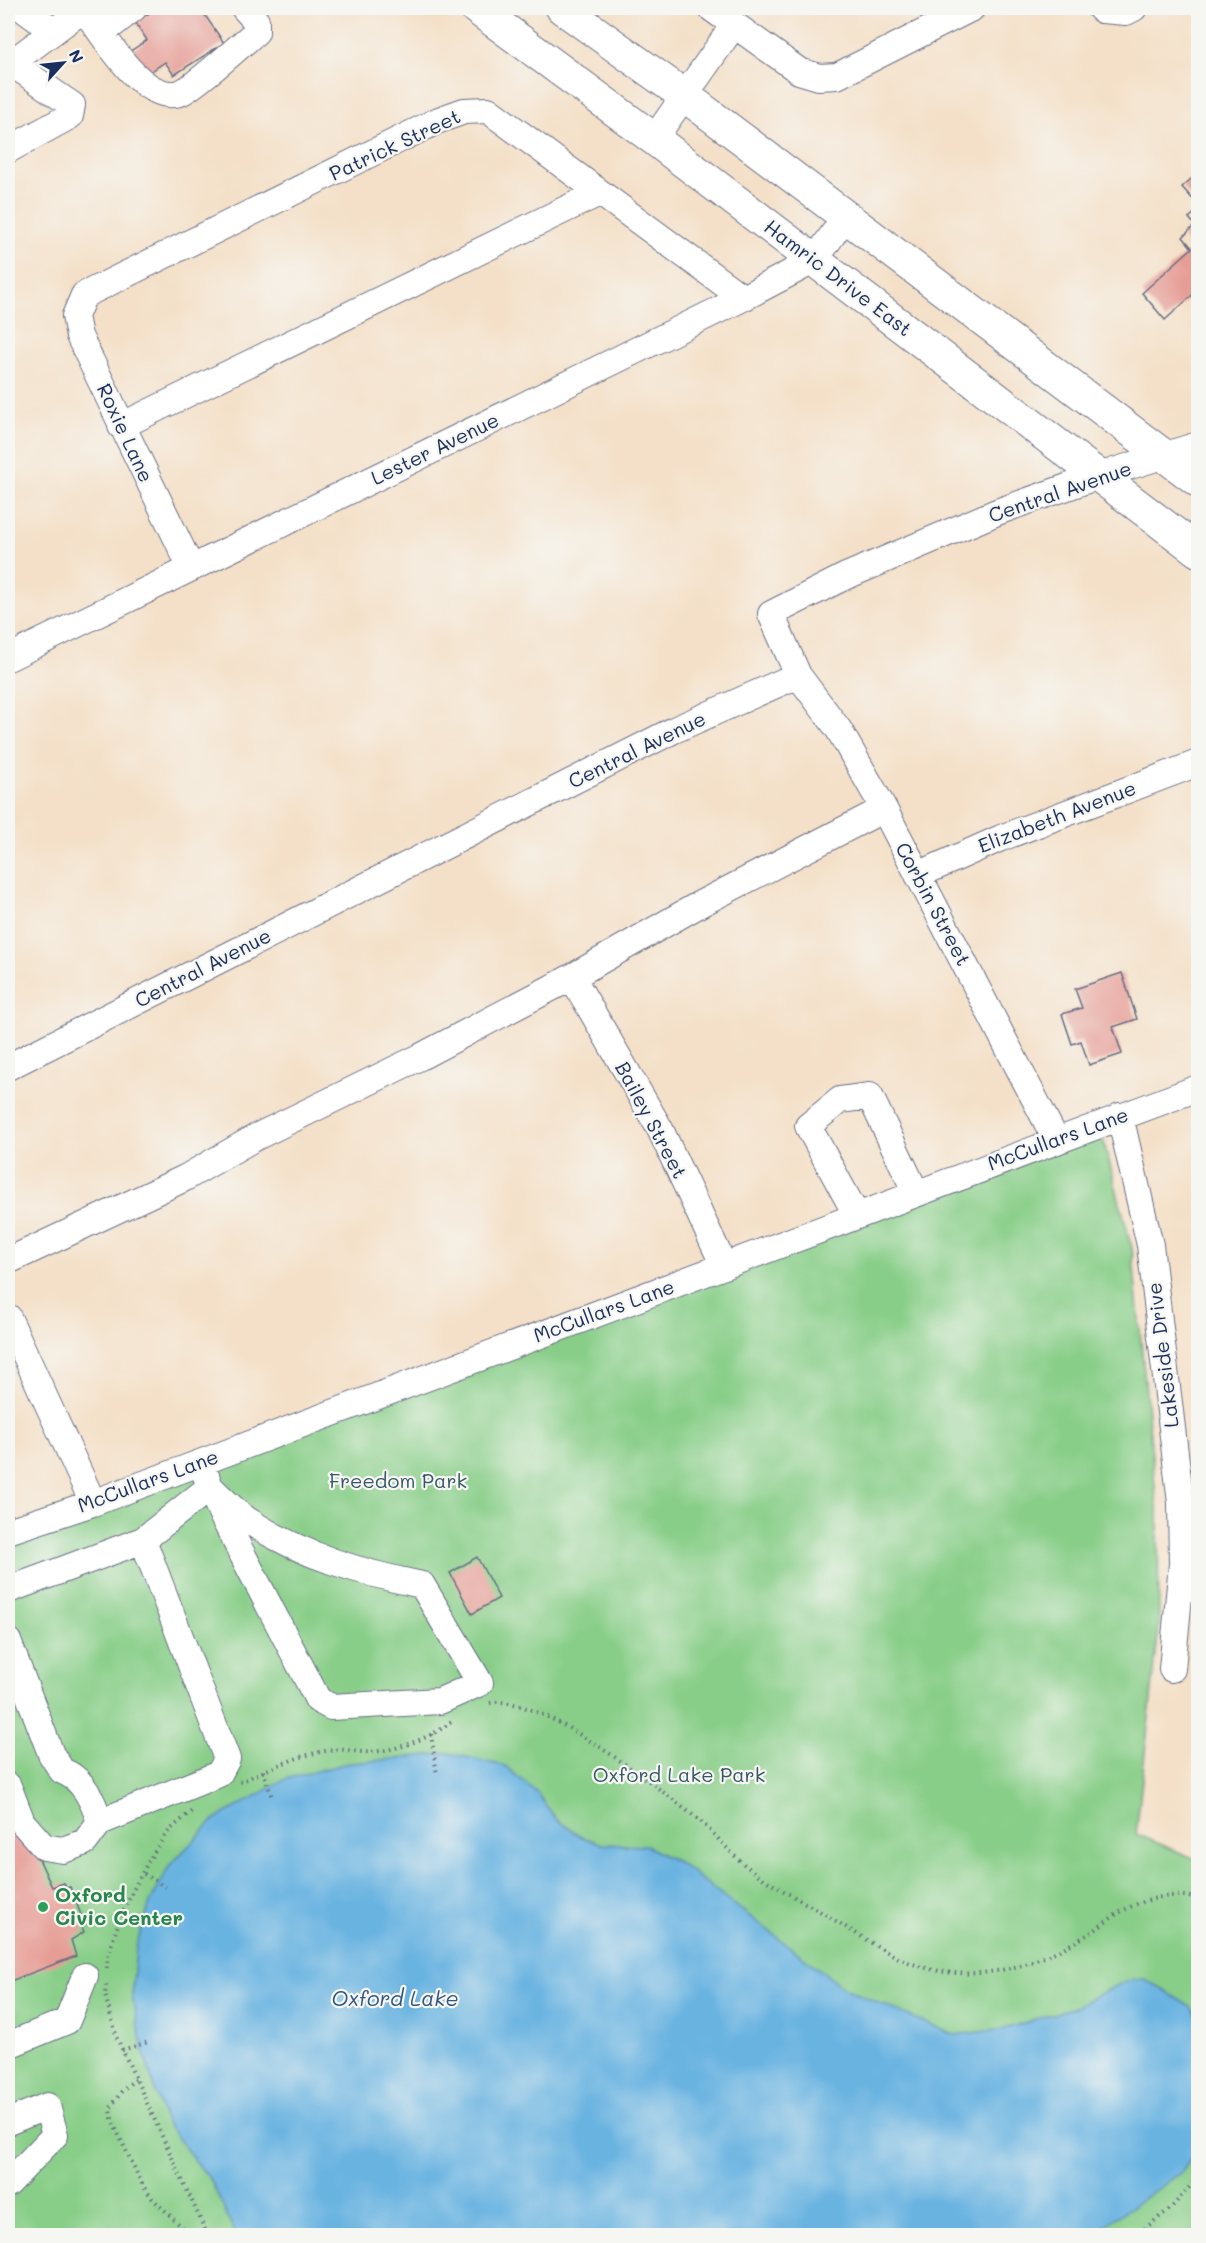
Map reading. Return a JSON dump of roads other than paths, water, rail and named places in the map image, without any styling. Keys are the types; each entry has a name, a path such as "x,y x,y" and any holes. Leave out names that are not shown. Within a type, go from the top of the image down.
{"main road":[{"name":"Hamric Drive East","path":"476,8 815,260 1198,551"},
{"path":"562,8 685,96 1198,481"}],"street":[{"path":"22,8 53,31"},
{"path":"8,150 70,116 72,105 9,62 85,8 142,84 165,95 182,92 256,32 250,14"},
{"path":"102,33 134,8"},
{"path":"711,8 799,71 819,77 837,76 972,8"},
{"path":"1101,8 1102,10 1126,12 1134,8"},
{"path":"654,139 734,26"},
{"name":"Patrick Street","path":"84,295 440,120 464,111 488,110 743,298"},
{"path":"121,426 599,193"},
{"name":"Lester Avenue","path":"8,658 743,298 815,260 845,217"},
{"name":"Roxie Lane","path":"84,295 75,316 79,336 191,568"},
{"name":"Central Avenue","path":"8,1067 643,746 798,675 771,614 844,577 997,512 1098,476 1166,457 1198,445"},
{"name":"Corbin Street","path":"798,675 839,730 884,809 1056,1140"},
{"name":"Elizabeth Avenue","path":"918,875 1001,838 1198,763"},
{"path":"8,1261 185,1178 256,1137 420,1058 572,977 700,904 884,809"},
{"name":"Bailey Street","path":"572,977 660,1129 724,1266"},
{"name":"McCullars Lane","path":"8,1531 93,1503 1198,1088"},
{"path":"857,1216 808,1126 840,1100 870,1096 916,1193"},
{"name":"Lakeside Drive","path":"1120,1116 1150,1245 1181,1503 1182,1564 1172,1669"},
{"path":"8,1317 93,1503"},
{"path":"200,1462 210,1487 223,1517 318,1700 331,1707 440,1701 480,1683 422,1585 366,1574 296,1546 251,1523 210,1487"},
{"path":"8,1590 143,1540 210,1487"},
{"path":"8,1786 22,1822 44,1847 63,1850 85,1842 100,1822 219,1774 227,1759 143,1540"},
{"path":"8,1641 51,1754 62,1771 74,1775 94,1804 100,1822"},
{"path":"8,2042 11,2044 67,2021 85,1976"},
{"path":"8,2122 47,2106 55,2135 8,2184"}],"water":[{"name":"Oxford Lake","path":"448,1753 505,1766 537,1793 556,1819 580,1836 602,1844 646,1846 681,1864 844,1988 954,2035 1004,2029 1072,2008 1126,1981 1145,1979 1191,2007 1198,2016 1198,2149 1182,2172 1091,2235 236,2235 211,2181 165,2122 143,2051 132,1997 136,1946 150,1903 170,1865 214,1820 286,1779 344,1764"}],"place":[{"name":"Oxford Civic Center","path":"43,1907"}],"park label":[{"name":"Freedom Park","path":"398,1481"},
{"name":"Oxford Lake Park","path":"679,1775"}]}
